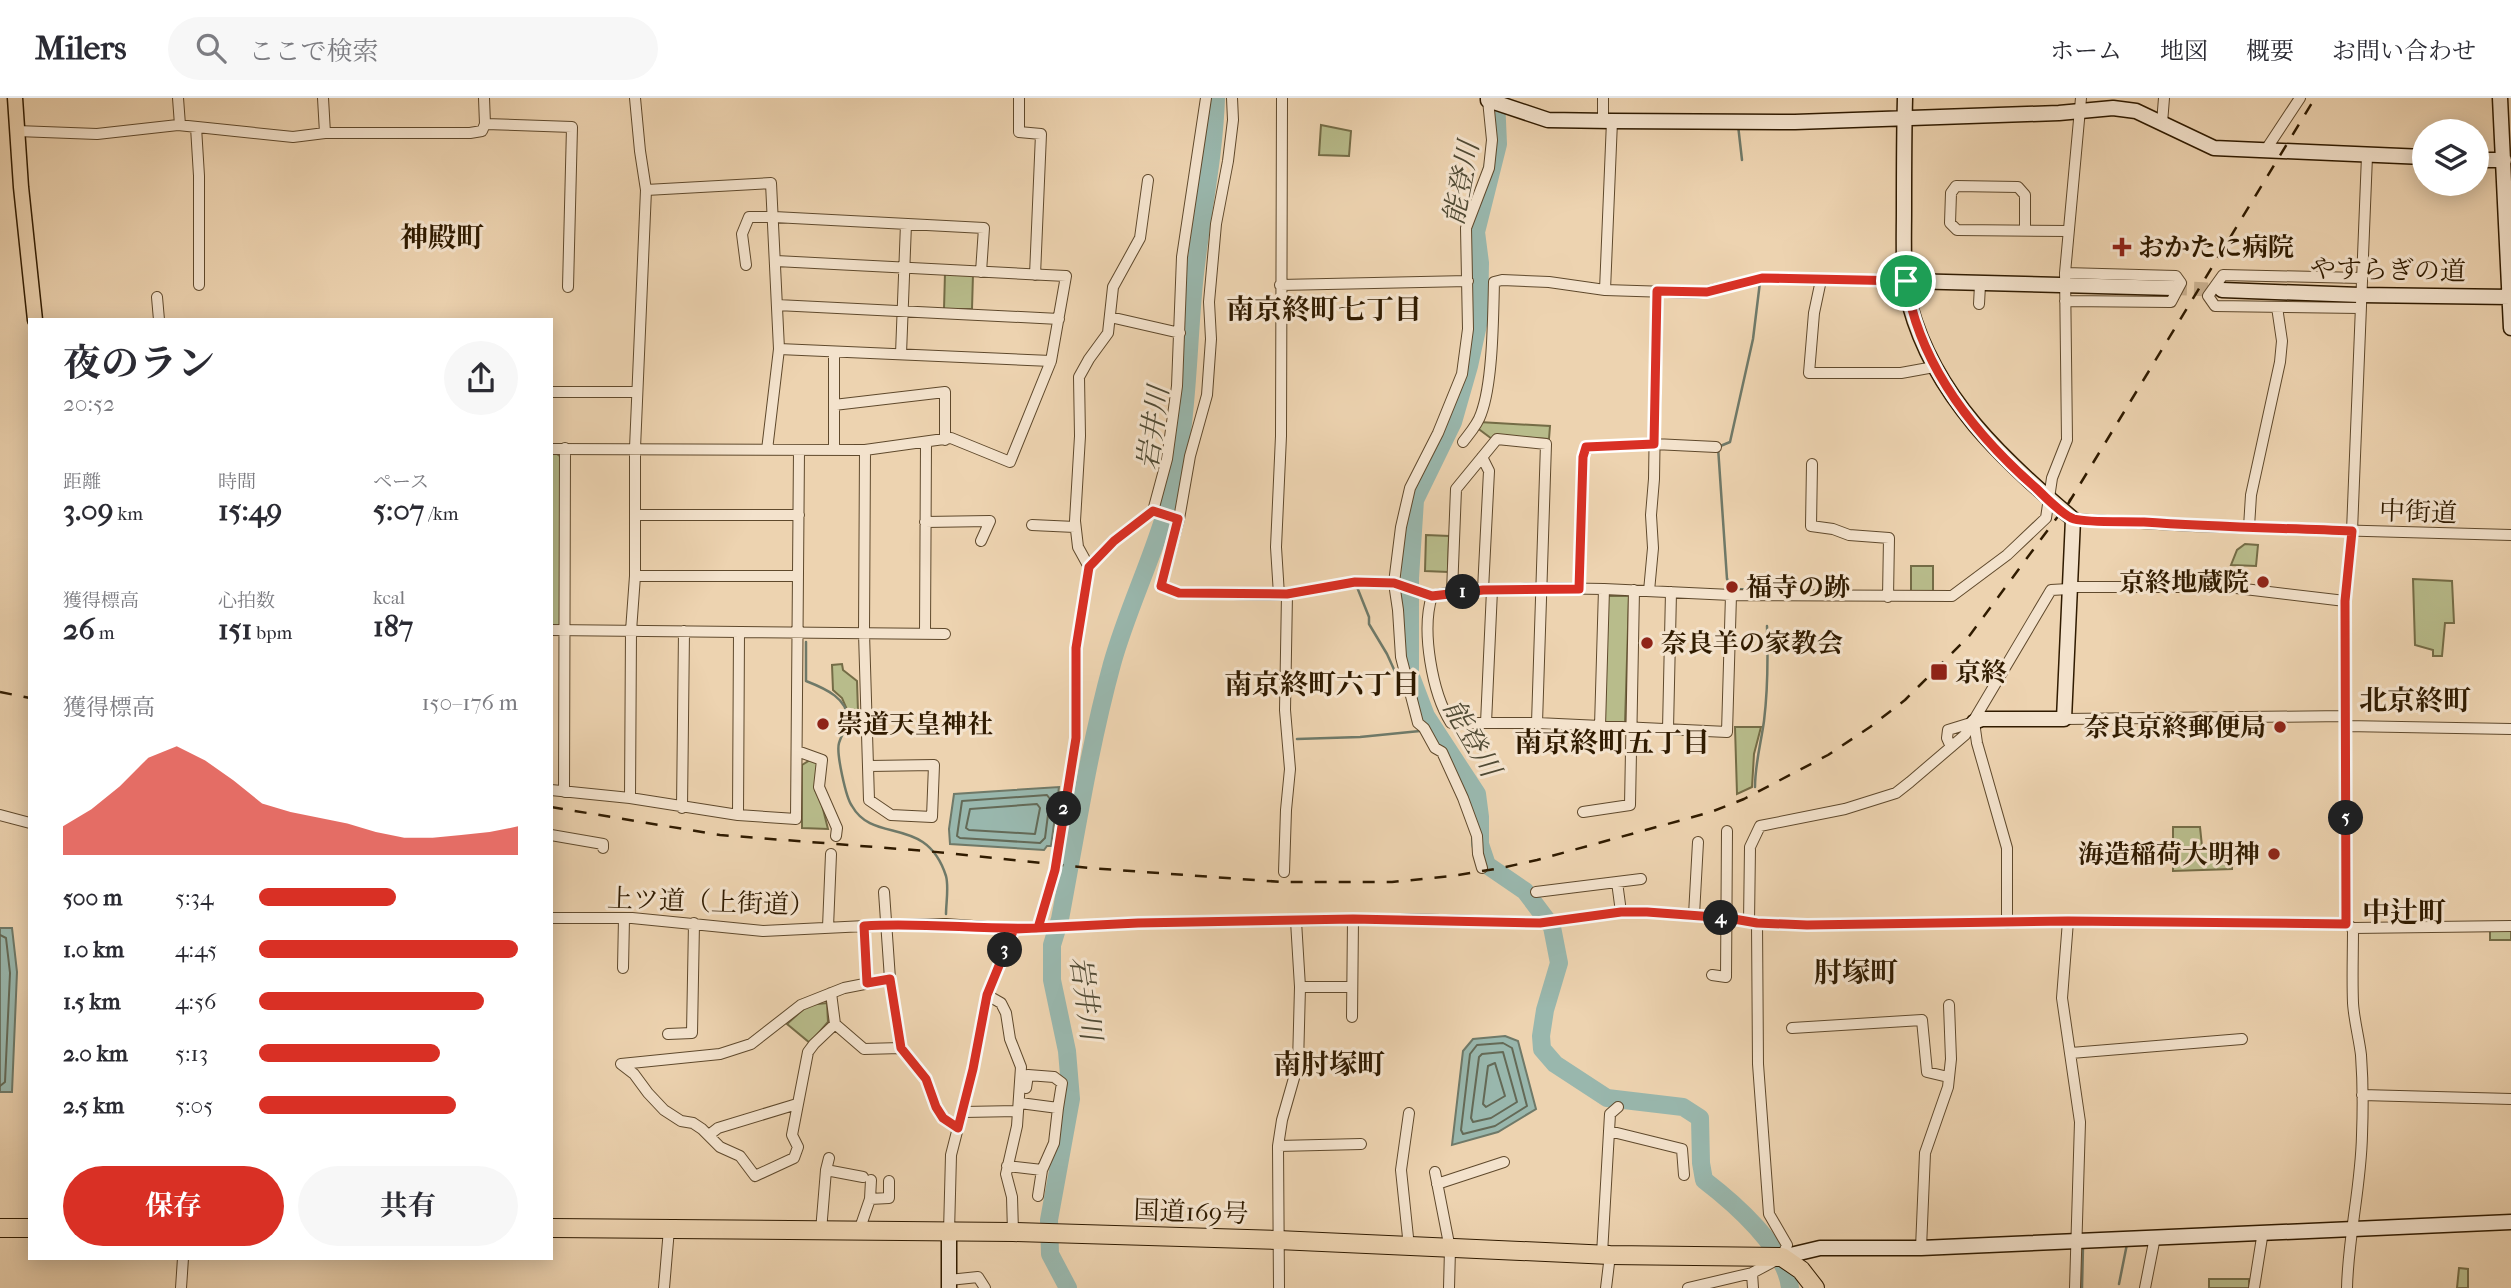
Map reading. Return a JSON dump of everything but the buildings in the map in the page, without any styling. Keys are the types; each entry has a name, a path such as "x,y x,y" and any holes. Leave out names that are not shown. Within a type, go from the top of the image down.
{"highway":[{"path":"0,1228 28,1228"},
{"name":"国道169号","path":"553,1228 1013,1232 1278,1240 1409,1248 1606,1254 1755,1265 1782,1257"},
{"path":"1782,1257 1801,1270 1815,1288"}],"main road":[{"path":"15,98 35,318"}],"street":[{"path":"178,98 180,125"},
{"path":"323,98 326,134"},
{"path":"16,131 97,134 180,125 293,137 470,132 482,131 485,124 484,98"},
{"path":"630,798 635,449 646,190 635,98"},
{"path":"1019,98 1019,132 1041,134 1035,275"},
{"path":"1038,928 1055,870 1076,738 1076,648 1089,567 1114,541 1155,512 1167,458 1177,386 1182,257 1206,98"},
{"path":"1232,98 1230,148 1216,224 1209,302 1211,339 1207,395 1190,456 1161,586 1179,593 1283,594 1355,582 1397,584 1427,594 1542,588 1731,595 1952,596 2007,555 2046,518 2052,478 2067,440 2065,286 2081,104"},
{"path":"1282,98 1281,436 1276,547 1283,594 1285,710 1290,769 1284,872"},
{"path":"1603,98 1607,121 1605,290"},
{"path":"1905,98 1906,281 1910,304 1934,367 1954,399 1993,446 2049,500 2073,519 2064,719"},
{"path":"2162,123 2164,98"},
{"path":"2265,151 2300,98"},
{"path":"2500,98 2507,159 2511,328"},
{"path":"1482,867 1477,836 1464,797 1442,752 1435,748 1424,728 1418,723 1401,657 1397,584 1401,527 1410,488 1438,433 1462,374 1468,329 1466,228 1485,182 1498,101 1548,120 1795,122 2059,113 2081,104 2136,111 2214,148 2412,157"},
{"path":"485,124 572,127 568,287"},
{"path":"196,127 199,285"},
{"path":"2347,1288 2347,1266 2362,1137 2362,1095 2350,926 2345,601 2352,531 2367,156"},
{"path":"2489,160 2507,159"},
{"path":"1089,567 1078,547 1075,527 1080,436 1079,377 1108,333 1113,286 1140,238 1148,180"},
{"path":"646,190 771,183 779,349 767,450"},
{"path":"2025,230 2025,195 2018,187 1956,186 1951,193 1950,223 1957,230 2068,231"},
{"path":"746,265 742,234 749,217 774,217 984,228 981,272"},
{"path":"901,354 906,224"},
{"path":"553,449 865,450 951,438 1010,462 1051,361 1066,276 776,261"},
{"path":"2360,301 2277,307 2215,306 2207,296 2223,275 2361,278"},
{"path":"2176,276 2181,283 2171,302 2065,286 2176,276"},
{"path":"1463,442 1481,415 1492,339 1494,282 1502,280 1549,282 1605,290 1707,292 1762,278 2173,288"},
{"path":"1821,280 1814,313 1809,373 1901,373 1934,367"},
{"path":"1280,285 1468,281"},
{"path":"1979,304 1980,285"},
{"name":"やすらぎの道","path":"2222,289 2360,301 2510,297"},
{"path":"1649,591 1653,548 1651,515 1657,291"},
{"path":"158,297 159,318"},
{"path":"777,305 1059,319"},
{"path":"2249,527 2251,495 2281,352 2277,307"},
{"path":"1110,317 1180,333"},
{"path":"779,349 1051,361"},
{"path":"834,352 834,450"},
{"path":"553,392 637,392"},
{"path":"834,405 945,392 945,440"},
{"path":"1452,592 1456,489 1497,439 1546,444 1537,723"},
{"path":"925,633 926,443"},
{"path":"1579,589 1583,457 1586,447 1654,444 1716,447"},
{"path":"564,792 565,449"},
{"path":"553,790 630,798 738,815 796,819 799,450"},
{"path":"865,450 864,633 869,800 891,815 932,817 934,765 869,766"},
{"path":"1482,457 1489,471 1486,723"},
{"path":"1812,464 1811,526 1833,529 1849,535 1889,538 1888,597"},
{"path":"1155,512 1176,518"},
{"path":"635,515 799,515"},
{"name":"中街道","path":"2073,519 2192,526 2511,536"},
{"path":"925,522 990,521 981,541"},
{"path":"1032,525 1075,527"},
{"path":"635,576 798,576"},
{"path":"1782,1257 1787,1245 1769,1214 1758,1065 1750,847 1760,826 1845,809 1896,793 1965,735 2051,590 2228,587 2345,601"},
{"path":"1600,726 1604,589"},
{"path":"1583,812 1630,805 1634,590"},
{"path":"1668,729 1671,592"},
{"path":"1427,594 1426,614 1434,688 1451,723 1537,723 1727,732 1731,595"},
{"path":"553,630 945,634"},
{"path":"682,808 684,631"},
{"path":"738,815 739,632"},
{"path":"553,662 565,663"},
{"path":"1974,722 1982,719 2346,721 2511,729"},
{"path":"1974,722 1977,743 2007,848 2007,923"},
{"path":"797,751 822,760 819,787 837,828 836,836"},
{"path":"0,815 28,822"},
{"path":"1712,975 1726,977 1727,831"},
{"path":"553,835 603,844 603,848"},
{"path":"1694,915 1698,842"},
{"path":"828,927 831,854"},
{"path":"1536,892 1641,879"},
{"path":"1617,882 1621,912"},
{"path":"884,892 890,979 901,1048 926,1079 943,1118 958,1128"},
{"name":"上ツ道（上街道）","path":"553,918 624,918 763,931 886,925 946,924 1014,929 1138,923 1353,919 1549,922 1621,912 1807,925 2068,921 2511,926"},
{"path":"623,968 624,918"},
{"path":"1352,1017 1353,919"},
{"path":"1279,1288 1278,1146 1282,1120 1298,1065 1300,987 1296,921"},
{"path":"2068,921 2062,998 2080,1122 2075,1288"},
{"path":"668,1034 692,1032 694,923"},
{"path":"864,926 867,983"},
{"path":"985,1288 978,1277 949,1284 951,1155 963,1112 987,995 1014,929"},
{"path":"835,1024 808,1052 792,1135 798,1147 794,1158 755,1177 740,1156 720,1147 702,1129 681,1121 664,1110 634,1074 621,1065 720,1054 751,1044 801,1005 831,993 890,979"},
{"path":"1300,987 1352,986"},
{"path":"831,993 835,1024 864,1049 901,1048"},
{"path":"987,995 1001,1003 1006,1013 1010,1039 1021,1067 1020,1102 1006,1174 1012,1197 1013,1232"},
{"path":"1921,1248 1925,1153 1948,1087 1951,1056 1949,1005"},
{"path":"1792,1028 1923,1016 1927,1072 1948,1077"},
{"path":"2071,1053 2242,1039"},
{"path":"1020,1102 1028,1075 1054,1077 1062,1083 1055,1143 1042,1170 1038,1196"},
{"path":"2362,1095 2511,1099"},
{"path":"963,1112 1020,1102 1058,1108"},
{"path":"709,1135 718,1128 797,1104"},
{"path":"1606,1288 1610,1115 1618,1107"},
{"path":"1409,1113 1401,1170 1409,1248"},
{"path":"1609,1131 1682,1149 1684,1175"},
{"path":"1278,1146 1361,1144"},
{"path":"821,1231 829,1158"},
{"path":"1437,1184 1504,1162"},
{"path":"1007,1166 1042,1170"},
{"path":"826,1170 867,1178 870,1199 859,1231"},
{"path":"1435,1172 1450,1248 1449,1288"},
{"path":"870,1199 889,1198 889,1181"},
{"path":"1782,1257 1821,1248 1921,1248 2511,1222"},
{"path":"664,1288 669,1229"},
{"path":"2254,1288 2263,1231"},
{"path":"2145,1288 2155,1237"},
{"path":"181,1288 183,1260"},
{"path":"1688,1288 1755,1265 1753,1288"}],"green space":[{"path":"1321,125 1351,131 1349,156 1319,155"},
{"path":"945,273 973,274 972,309 944,309"},
{"path":"1479,422 1550,426 1549,439 1495,436 1492,439 1476,427"},
{"path":"553,454 561,457 561,628 553,628"},
{"path":"1426,535 1449,536 1448,572 1425,571"},
{"path":"2245,544 2258,545 2256,566 2231,565 2237,550"},
{"path":"1911,566 1933,566 1933,595 1911,595"},
{"path":"2413,579 2452,581 2454,623 2445,623 2442,656 2433,656 2433,650 2415,645"},
{"path":"1607,596 1629,596 1625,723 1603,722"},
{"path":"842,664 843,670 857,681 858,712 848,712 842,698 833,690 832,665"},
{"path":"1735,727 1761,727 1754,754 1752,787 1737,794"},
{"path":"810,760 818,762 815,790 821,801 828,829 802,828 802,765"},
{"path":"2173,827 2200,827 2202,846 2232,846 2232,869 2173,871"},
{"path":"2490,931 2511,931 2511,940 2490,940"},
{"path":"827,1003 828,1022 810,1043 787,1024 808,1005"},
{"path":"2459,1268 2468,1269 2468,1288 2457,1288"},
{"path":"2209,1279 2249,1279 2249,1288 2209,1288"}],"water":[{"path":"1059,787 1051,846 1044,850 950,844 949,829 954,794"},
{"path":"0,928 12,928 17,972 12,1092 0,1092"},
{"path":"1505,1036 1518,1041 1536,1109 1498,1132 1452,1145 1463,1051 1473,1039"}],"waterway":[{"name":"岩井川","path":"1068,1288 1050,1254 1049,1220 1071,1099 1067,1051 1052,980 1052,945 1060,919 1090,759 1112,664 1162,524 1175,477 1216,98"},
{"name":"能登川","path":"1496,98 1498,144 1476,232 1480,263 1479,320 1453,422 1415,500 1410,578 1410,674 1426,716 1477,794 1480,844 1487,865 1525,891 1552,927 1559,963 1545,1010 1542,1049 1555,1064 1607,1098 1683,1107 1700,1118 1704,1180 1730,1201 1769,1242 1779,1257 1790,1288"},
{"path":"1738,125 1742,160"},
{"path":"1760,282 1753,339 1730,442 1718,447 1727,579 1738,589 1768,590"},
{"path":"1357,587 1369,617 1369,624 1387,654 1406,696"},
{"path":"1755,787 1766,697 1767,626"},
{"path":"806,642 806,681 835,696 845,707 847,723 838,748 842,775 852,806 862,818 873,825 913,837 926,844 937,857 946,876 946,914"},
{"path":"1297,739 1420,731"},
{"path":"2119,1284 2127,1244"},
{"path":"2082,1288 2083,1246"}],"tunnel":[{"path":"2173,288 2222,290"}],"railway":[{"path":"2068,504 2315,98"},
{"path":"553,807 720,835 1282,882 1392,882 1501,868 1711,812 1744,799 1828,755 1905,700 1970,635 2073,496"},
{"path":"0,692 28,698"}],"place":[{"name":"おかたに病院","path":"2122,247"},
{"name":"京終地蔵院","path":"2263,582"},
{"name":"福寺の跡","path":"1732,587"},
{"name":"奈良羊の家教会","path":"1647,643"},
{"name":"京終","path":"1939,672"},
{"name":"崇道天皇神社","path":"823,724"},
{"name":"奈良京終郵便局","path":"2280,727"},
{"name":"海造稲荷大明神","path":"2274,854"}],"district":[{"name":"神殿町","path":"442,237"},
{"name":"南京終町七丁目","path":"1324,309"},
{"name":"南京終町六丁目","path":"1322,684"},
{"name":"北京終町","path":"2415,700"},
{"name":"南京終町五丁目","path":"1612,742"},
{"name":"中辻町","path":"2404,912"},
{"name":"肘塚町","path":"1856,972"},
{"name":"南肘塚町","path":"1329,1064"}],"route":[{"path":"1762,278 1906,281 1921,337 1934,367 1954,399 2021,476 2073,519 2352,531 2345,601 2346,924 2068,921 1807,925 1621,912 1540,923 1353,919 1138,923 1074,927 1014,929 987,995 958,1128 943,1118 926,1079 901,1048 890,979 867,983 864,926 946,924 1038,928 1055,870 1076,738 1076,648 1089,567 1114,541 1153,511 1178,519 1161,586 1179,593 1287,594 1355,582 1394,583 1432,596 1483,590 1579,589 1583,457 1586,447 1654,444 1657,291 1699,293 1762,278"}]}
